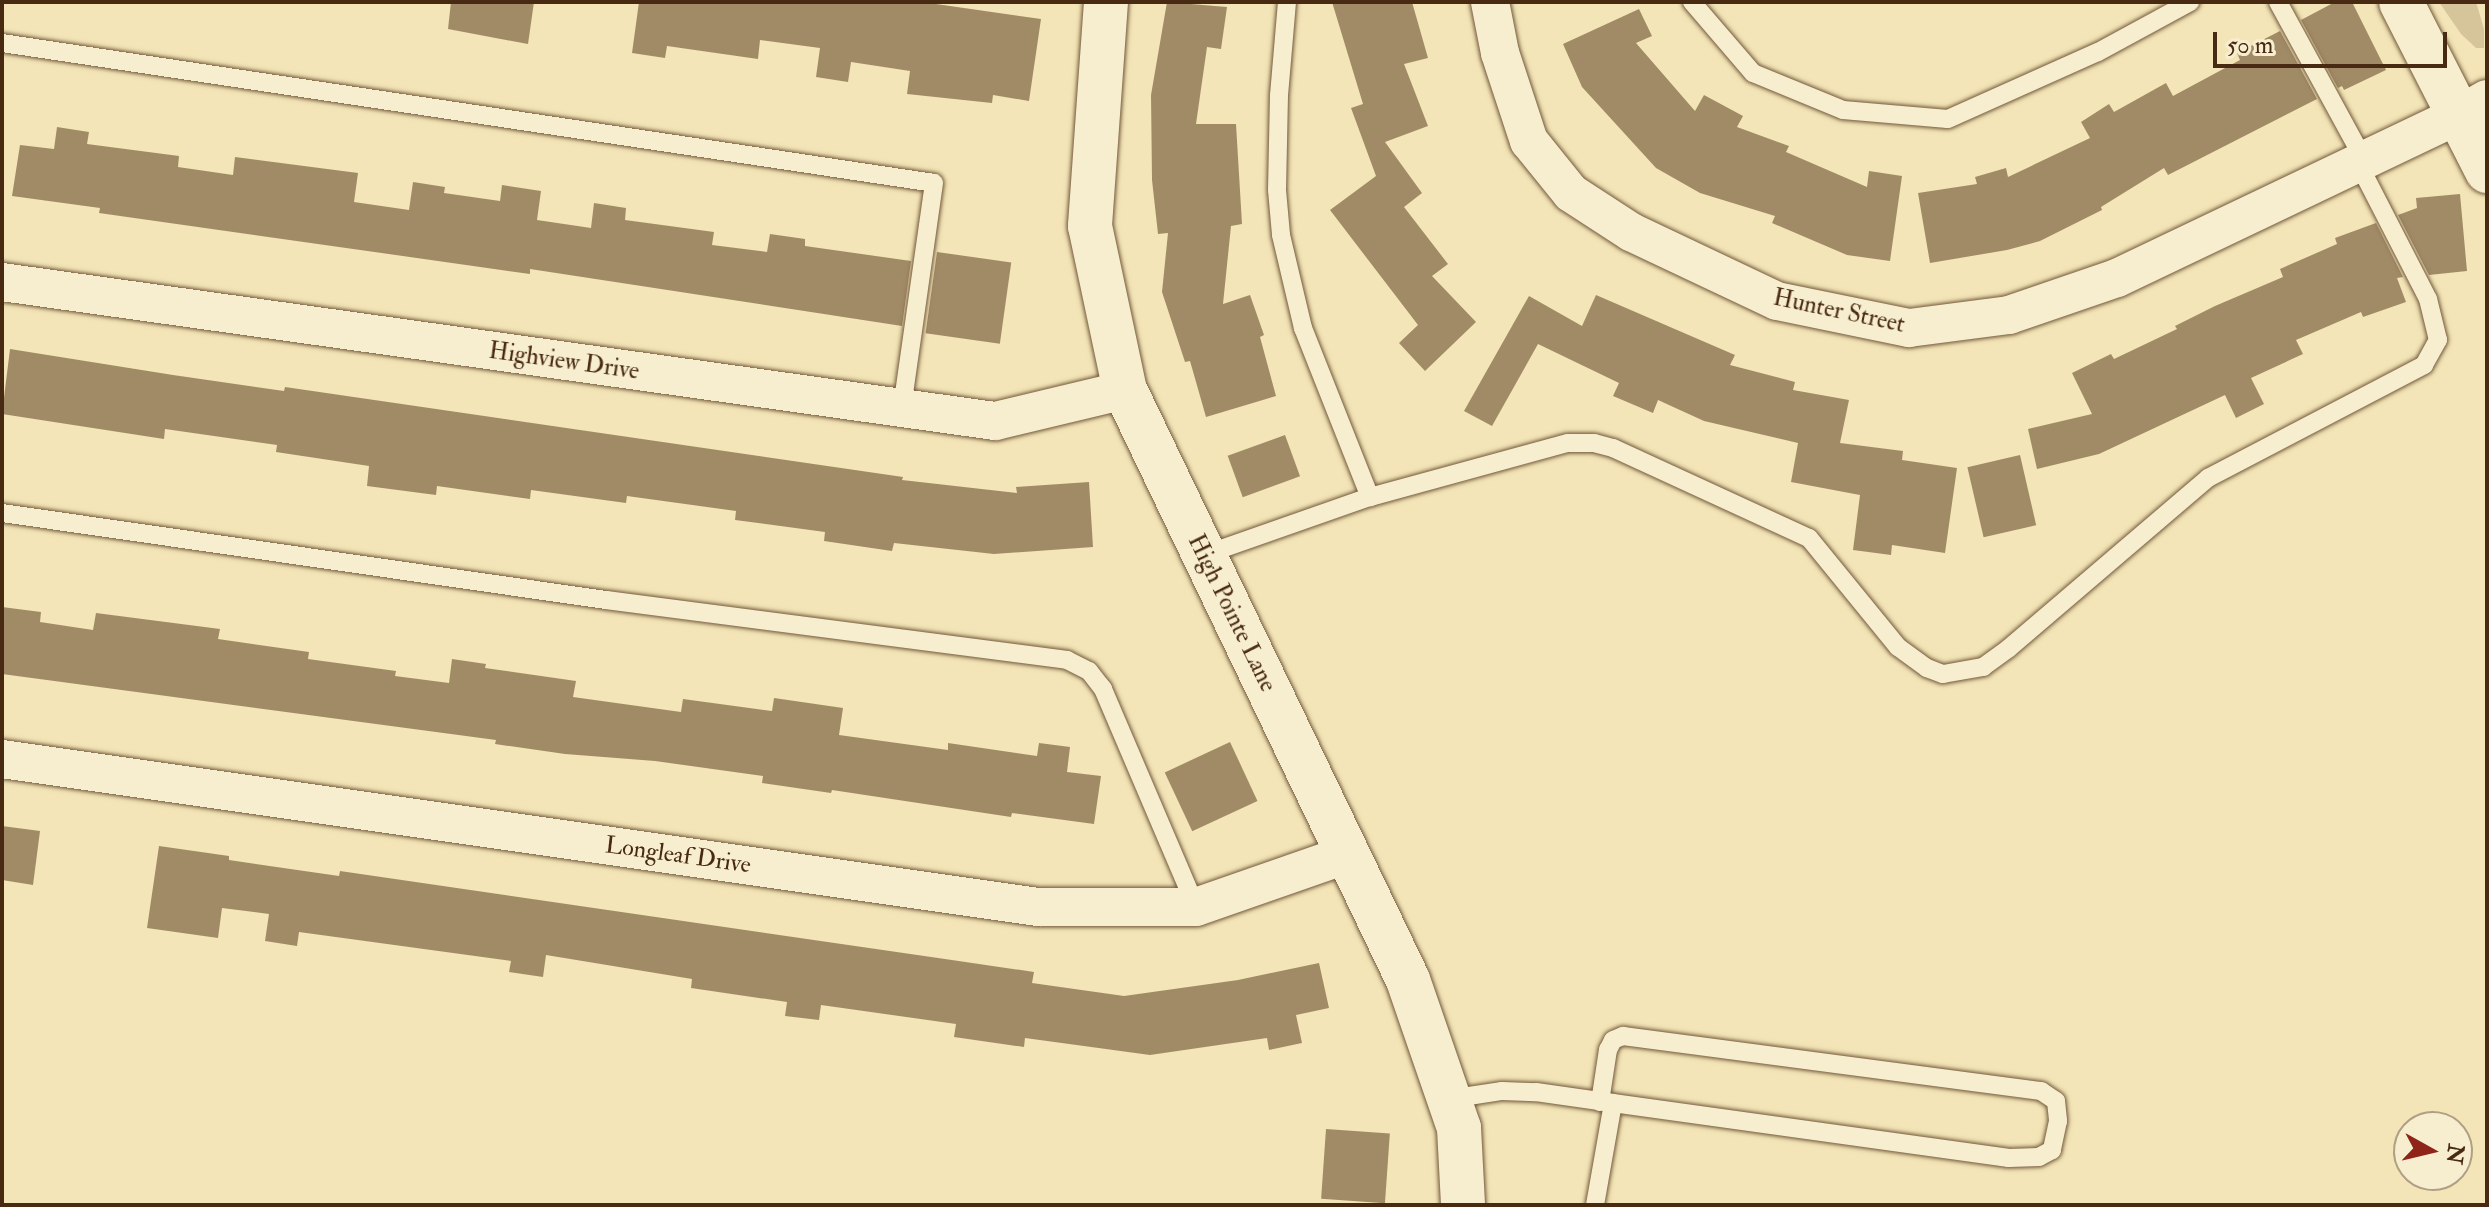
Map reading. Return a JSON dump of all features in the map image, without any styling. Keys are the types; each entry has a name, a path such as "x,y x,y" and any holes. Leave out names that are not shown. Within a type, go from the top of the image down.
{"street":[{"name":"High Pointe Lane","path":"1106,2 1090,226 1125,390 1408,980 1459,1128 1463,1205"},
{"name":"Hunter Street","path":"1490,2 1500,53 1529,141 1571,193 1631,232 1777,301 1909,328 2009,315 2117,278 2473,107"},
{"path":"2401,2 2473,107 2487,171"},
{"name":"Highview Drive","path":"2,282 995,421 1125,390"},
{"name":"Longleaf Drive","path":"2,759 1038,907 1196,907 1348,854"}],"lane":[{"path":"1287,2 1279,95 1277,190 1281,235 1303,328 1370,497"},
{"path":"1692,2 1753,73 1843,110 1948,119 2098,52 2190,2"},
{"path":"1204,555 1370,497 1568,443 1594,443 1613,448 1809,538 1898,647 1927,668 1943,674 1983,667 2208,478 2424,365 2438,340 2428,299 2278,2"},
{"path":"2,43 934,183 902,408"},
{"path":"2,513 606,600 1067,660 1089,671 1103,689 1196,907"},
{"path":"1449,1099 1502,1091 1536,1092 1607,1102 2009,1158 2039,1157 2052,1150 2058,1121 2056,1101 2041,1091 1707,1044 1623,1036 1613,1040 1607,1102 1595,1205"}],"shaded area":[{"path":"2439,2 2476,2 2484,29 2484,48 2476,48 2461,34"}],"building":[{"path":"451,2 534,2 528,44 448,29"},
{"path":"639,2 922,2 1041,19 1029,101 993,95 992,103 907,94 910,71 851,62 848,82 816,77 820,48 760,40 758,59 667,46 665,58 632,53"},
{"path":"1167,2 1227,7 1221,49 1207,47 1196,124 1236,124 1242,224 1231,226 1223,304 1250,295 1264,335 1260,337 1276,396 1206,417 1190,361 1185,362 1162,292 1168,233 1158,234 1152,180 1151,95"},
{"path":"1332,2 1412,2 1428,58 1404,64 1428,126 1385,142 1422,193 1404,207 1448,264 1432,276 1476,322 1425,371 1399,343 1418,325 1330,210 1376,176 1351,108 1363,104"},
{"path":"2335,2 2352,2 2386,70 2344,90 2342,86 2338,88 2301,20"},
{"path":"1639,9 1652,36 1636,43 1695,111 1704,95 1743,116 1737,127 1789,146 1786,152 1867,187 1869,171 1902,176 1890,261 1847,255 1772,223 1775,216 1700,193 1656,168 1582,87 1563,44"},
{"path":"2280,31 2317,99 2168,175 2164,168 2101,207 2102,210 2040,241 1930,263 1918,193 1977,184 1975,177 2006,168 2008,177 2090,138 2081,122 2109,104 2114,112 2166,83 2173,96 2240,60 2237,53"},
{"path":"57,127 89,132 87,144 179,156 178,167 233,175 235,157 358,173 354,202 409,210 413,182 445,187 444,193 500,201 502,185 541,191 537,220 591,228 594,203 626,208 625,220 714,232 712,245 767,252 770,234 805,239 805,246 911,261 902,326 530,269 530,274 99,213 100,208 12,196 20,145 54,149"},
{"path":"2460,194 2467,271 2429,275 2398,215 2417,208 2416,198"},
{"path":"2376,223 2403,277 2397,278 2406,302 2363,317 2361,312 2296,340 2303,354 2251,378 2264,404 2236,418 2225,395 2099,454 2037,469 2028,429 2092,414 2072,373 2111,354 2114,359 2177,329 2175,326 2215,306 2283,277 2280,269 2337,244 2335,238"},
{"path":"937,252 1011,262 1000,344 926,333"},
{"path":"1596,295 1735,355 1730,365 1795,382 1793,390 1849,400 1840,443 1903,451 1902,460 1957,468 1945,553 1892,545 1891,555 1853,550 1860,495 1791,482 1798,443 1704,421 1658,400 1653,413 1613,396 1619,383 1538,344 1492,426 1464,411 1529,296 1582,326"},
{"path":"10,349 284,391 285,387 903,477 902,480 1017,493 1016,487 1089,482 1093,547 994,554 894,543 892,551 824,541 825,532 735,520 736,511 627,496 626,503 531,490 530,499 437,486 436,495 367,486 369,466 276,452 277,445 165,429 164,439 2,414"},
{"path":"1285,435 1300,476 1243,497 1228,456"},
{"path":"2020,455 2036,525 1984,537 1967,467"},
{"path":"2,607 41,612 40,622 93,630 96,613 220,629 218,639 309,652 308,659 396,671 395,676 449,683 452,659 486,664 485,668 576,681 573,697 681,712 683,699 772,711 774,698 843,708 839,735 948,750 948,743 1037,756 1039,743 1070,747 1067,772 1101,776 1094,824 1012,813 1011,817 832,790 831,793 762,783 763,776 655,761 565,754 495,744 496,740 2,674"},
{"path":"1230,742 1257,801 1192,831 1165,772"},
{"path":"2,826 40,831 33,885 2,880"},
{"path":"159,846 339,876 340,871 1034,972 1032,983 1124,996 1238,980 1319,963 1329,1008 1296,1015 1302,1043 1269,1050 1267,1038 1150,1055 1025,1038 1024,1047 954,1037 956,1024 821,1005 819,1020 785,1016 787,1002 691,988 692,979 546,955 543,977 509,972 511,961 299,932 297,946 265,941 269,914 222,908 218,938 147,928"},
{"path":"1326,1129 1390,1133 1385,1203 1321,1199"}]}
